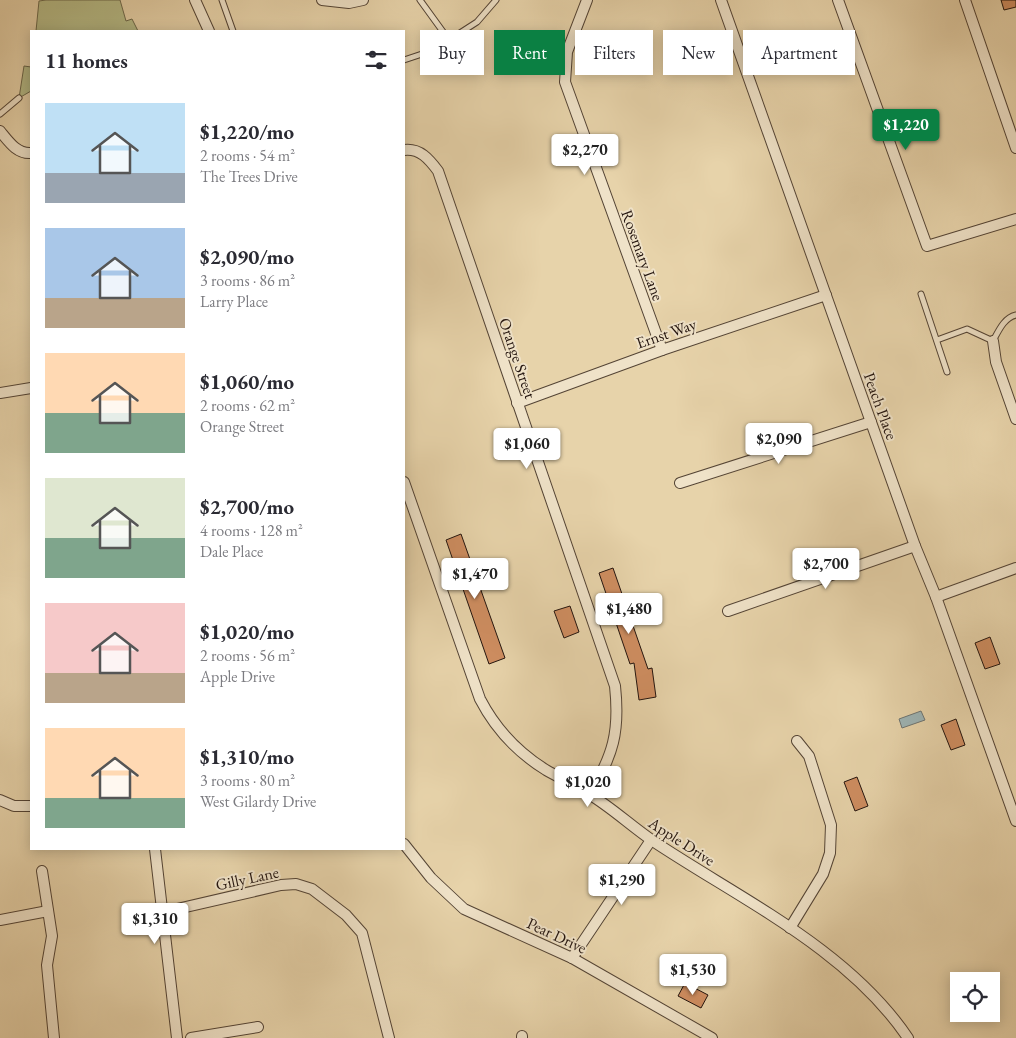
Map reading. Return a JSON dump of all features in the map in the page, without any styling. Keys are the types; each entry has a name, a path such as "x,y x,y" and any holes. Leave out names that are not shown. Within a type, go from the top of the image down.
{"street":[{"path":"195,0 210,30"},
{"path":"322,0 349,4 363,0"},
{"name":"Rosemary Lane","path":"587,0 567,52 565,82 662,350"},
{"name":"Peach Place","path":"721,0 915,546 936,596 1016,821"},
{"path":"838,0 927,246 1016,219"},
{"path":"965,0 1016,148"},
{"path":"0,132 13,147 25,153 30,153"},
{"name":"Orange Street","path":"405,150 421,153 430,160 438,171 616,686 618,714 614,745 606,767 590,794"},
{"name":"Ernst Way","path":"517,404 662,350 826,295"},
{"path":"993,341 996,362 1016,419"},
{"path":"0,394 30,388"},
{"path":"680,484 871,422"},
{"name":"Apple Drive","path":"405,485 480,699 489,716 520,752 545,769 590,794 651,840 790,928 849,973 892,1014 908,1038"},
{"path":"728,610 915,546"},
{"path":"936,596 1016,568"},
{"path":"790,928 823,874 830,854 831,825 810,756 797,741"},
{"path":"0,800 14,806 30,806"},
{"path":"572,958 651,840"},
{"name":"Pear Drive","path":"405,845 431,878 464,910 572,958 712,1038"},
{"path":"155,850 164,912 177,1038"},
{"path":"42,871 52,936 47,965 54,1038"},
{"name":"Gilly Lane","path":"164,912 281,885 296,884 312,889 346,915 362,933 389,1038"},
{"path":"0,920 48,911"},
{"path":"191,1038 258,1027"}],"lane":[{"path":"222,0 233,30"},
{"path":"420,0 442,30"},
{"path":"465,30 477,22 496,0"},
{"path":"405,60 420,55"},
{"path":"0,114 19,98"},
{"path":"921,294 947,372"},
{"path":"937,340 967,329 993,341 1002,325 1010,316 1016,315"}],"green space":[{"path":"120,0 126,21 132,19 138,30 36,30 39,1"},
{"path":"24,66 30,67 30,92 19,98"}],"water":[{"path":"921,711 925,720 902,728 899,719"}],"building":[{"path":"1001,0 1016,0 1016,7 1004,10"},
{"path":"461,534 505,658 489,664 446,540"},
{"path":"613,568 648,669 652,668 656,697 639,700 634,663 630,664 599,573"},
{"path":"570,606 579,632 564,638 554,611"},
{"path":"990,637 1000,664 985,669 975,643"},
{"path":"956,719 965,745 951,750 941,725"},
{"path":"857,777 868,806 855,811 844,782"},
{"path":"685,983 708,995 701,1008 678,996"}]}
